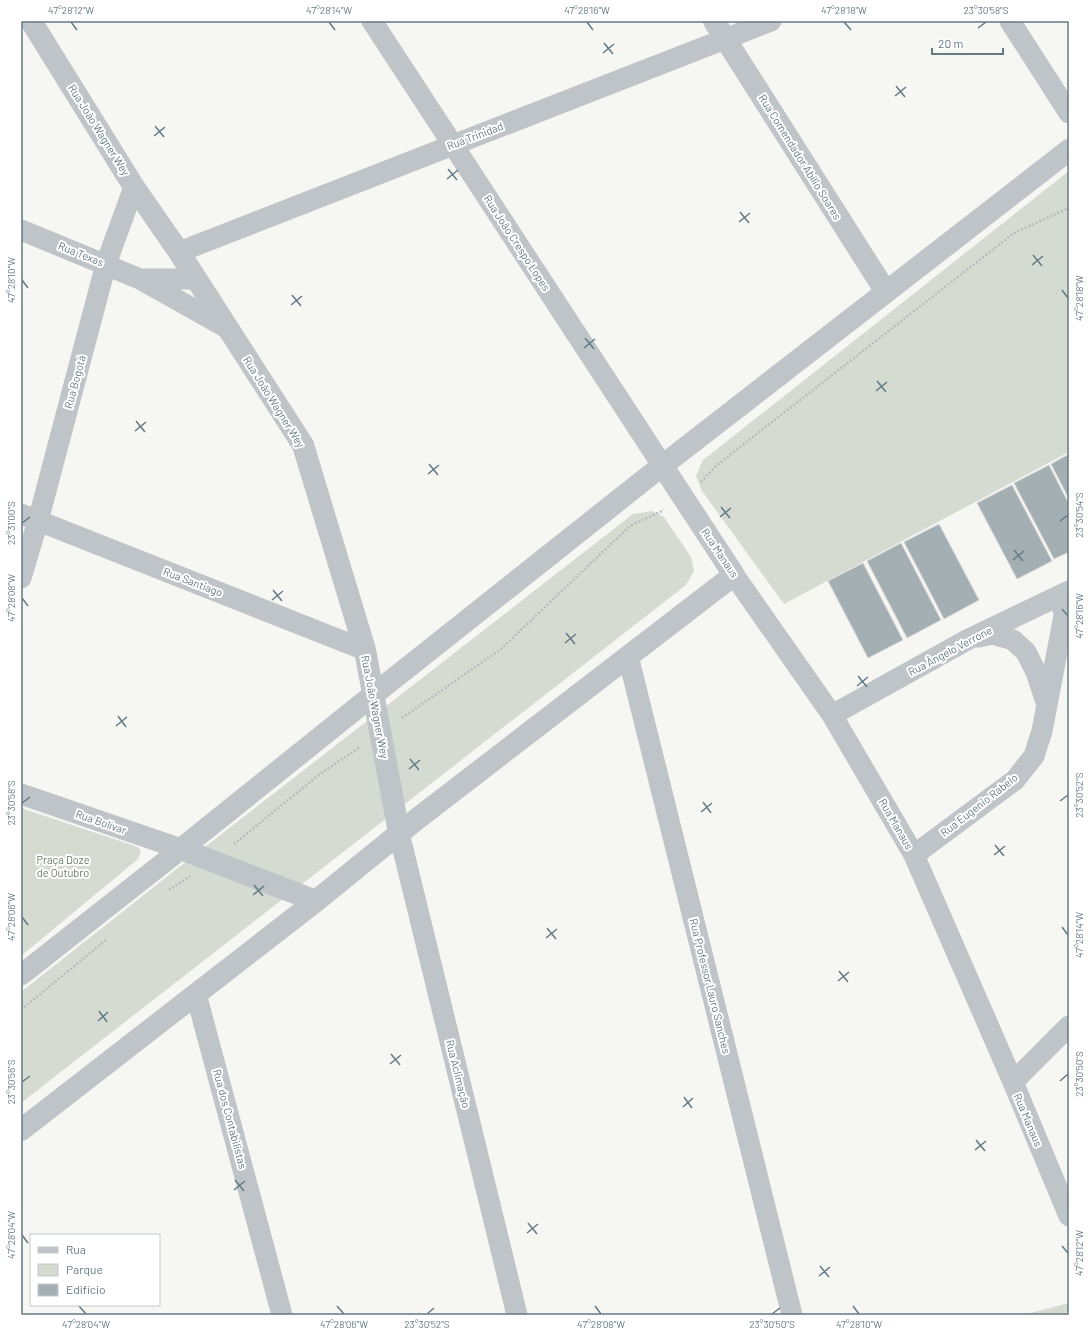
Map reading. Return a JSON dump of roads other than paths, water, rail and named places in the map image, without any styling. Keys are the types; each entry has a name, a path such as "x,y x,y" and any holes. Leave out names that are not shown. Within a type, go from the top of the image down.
{"street":[{"name":"Rua João Wagner Wey","path":"31,21 134,187 179,252 303,445 365,650 399,833"},
{"name":"Rua João Crespo Lopes","path":"374,21 453,145 662,465"},
{"name":"Rua Comendador Abílio Soares","path":"714,21 886,292"},
{"name":"Rua Trinidad","path":"179,252 771,21"},
{"path":"1010,21 1069,113"},
{"path":"21,975 662,465 1069,150"},
{"name":"Rua Bogotá","path":"21,578 29,518 106,264 134,187"},
{"name":"Rua Texas","path":"21,230 140,279 229,329"},
{"name":"Rua Texas","path":"140,279 196,279"},
{"name":"Rua Manaus","path":"662,465 734,575 832,715 914,855 1013,1082 1069,1216"},
{"name":"Rua Santiago","path":"29,518 365,650"},
{"path":"21,1130 316,901 399,833 734,575"},
{"name":"Rua Ângelo Verrone","path":"832,715 967,640 1065,593"},
{"name":"Rua Eugenio Rabelo","path":"914,855 1015,780 1034,756 1042,731 1064,616 1065,593"},
{"name":"Rua Eugenio Rabelo","path":"967,640 992,634 1013,640 1026,652 1036,672 1047,702"},
{"name":"Rua Professor Lauro Sanches","path":"628,656 792,1315"},
{"name":"Rua Bolívar","path":"21,794 181,849"},
{"name":"Rua Aclimação","path":"399,833 517,1315"},
{"path":"181,849 316,901"},
{"name":"Rua dos Contabilistas","path":"196,994 282,1315"},
{"path":"1013,1082 1069,1026"}],"park label":[{"name":"Praça Doze de Outubro","path":"63,866"}]}
